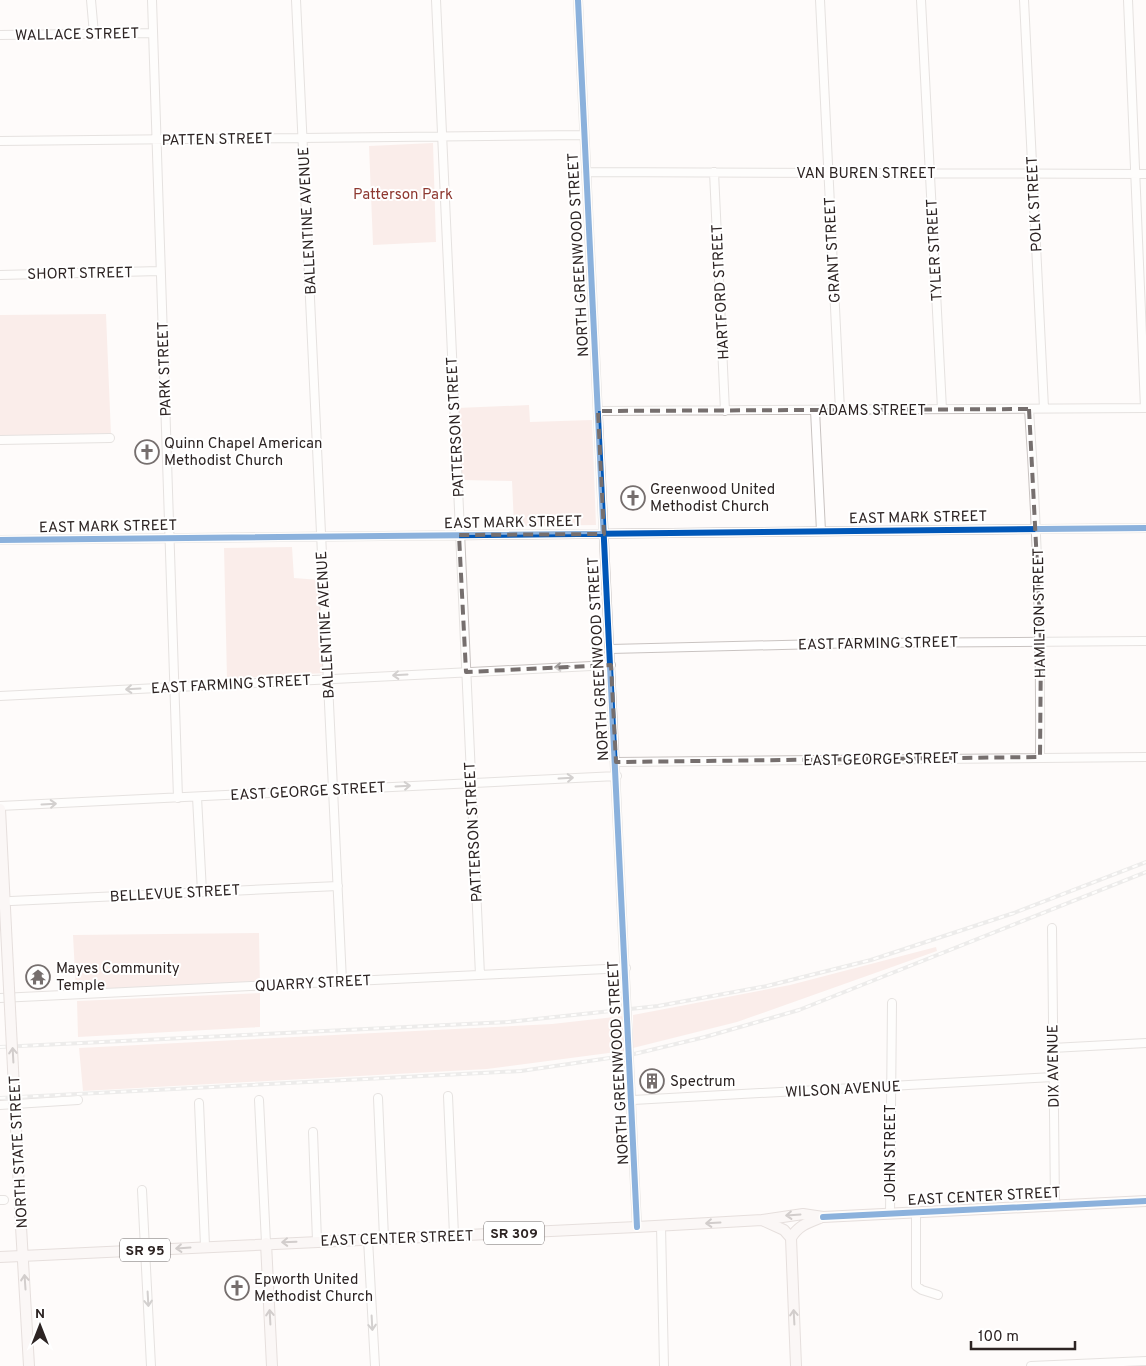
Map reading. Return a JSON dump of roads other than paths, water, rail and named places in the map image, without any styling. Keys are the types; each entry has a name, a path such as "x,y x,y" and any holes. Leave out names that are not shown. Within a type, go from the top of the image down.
{"main road":[{"name":"NORTH STATE STREET","path":"0,807 29,1366"},
{"name":"EAST CENTER STREET","path":"0,1258 266,1243 661,1226 762,1220 803,1214 823,1217 1146,1200"},
{"name":"EAST CENTER STREET","path":"791,1238 796,1230 805,1223 823,1217"},
{"name":"SR 309","path":"762,1220 784,1230 791,1238"},
{"path":"791,1238 796,1366"},
{"path":"266,1243 272,1366"}],"street":[{"path":"90,0 94,34"},
{"name":"PARK STREET","path":"152,0 178,798"},
{"name":"BALLENTINE AVENUE","path":"296,0 342,981"},
{"name":"PATTERSON STREET","path":"436,0 480,975"},
{"name":"NORTH GREENWOOD STREET","path":"578,0 638,1227"},
{"name":"GRANT STREET","path":"820,0 840,410"},
{"name":"TYLER STREET","path":"921,0 942,409"},
{"name":"POLK STREET","path":"1024,0 1044,408"},
{"path":"1128,0 1146,408"},
{"name":"WALLACE STREET","path":"0,35 153,34"},
{"name":"PATTEN STREET","path":"0,141 584,135"},
{"name":"VAN BUREN STREET","path":"586,172 1146,174"},
{"name":"HARTFORD STREET","path":"714,172 725,411"},
{"name":"SHORT STREET","path":"0,275 160,271"},
{"name":"ADAMS STREET","path":"598,412 1146,408"},
{"name":"HAMILTON STREET","path":"1029,409 1037,528 1041,641 1040,757"},
{"path":"816,410 821,531"},
{"path":"0,440 110,438"},
{"name":"EAST MARK STREET","path":"0,540 1146,528"},
{"name":"EAST FARMING STREET","path":"610,648 1146,641"},
{"name":"EAST FARMING STREET","path":"0,696 611,665"},
{"name":"EAST GEORGE STREET","path":"616,762 1146,756"},
{"name":"EAST GEORGE STREET","path":"0,807 616,776"},
{"path":"197,797 202,892"},
{"name":"BELLEVUE STREET","path":"11,901 338,886"},
{"name":"DIX AVENUE","path":"1052,928 1052,1077 1055,1205"},
{"name":"QUARRY STREET","path":"0,998 626,968"},
{"name":"JOHN STREET","path":"890,1214 892,1003"},
{"path":"1052,1048 1146,1043"},
{"name":"WILSON AVENUE","path":"633,1100 1052,1077"},
{"path":"448,1096 454,1236"},
{"path":"378,1098 384,1238"},
{"path":"0,1105 78,1100"},
{"path":"259,1100 266,1243"},
{"path":"199,1103 206,1246"},
{"path":"313,1132 317,1241"},
{"path":"142,1190 151,1366"},
{"path":"916,1213 916,1286 938,1295"},
{"path":"661,1226 664,1366"},
{"path":"368,1239 375,1366"},
{"path":"1032,1366 1146,1361"}],"railway":[{"path":"0,1047 508,1022 658,1006 767,986 871,960 1014,913 1146,862"},
{"path":"0,1098 521,1071 630,1055 705,1037 799,1010 1146,872"}],"place":[{"name":"Quinn Chapel American Methodist Church","path":"147,452"},
{"name":"Greenwood United Methodist Church","path":"633,498"},
{"name":"Mayes Community Temple","path":"38,977"},
{"name":"Spectrum","path":"652,1081"},
{"name":"Epworth United Methodist Church","path":"237,1288"}],"park label":[{"name":"Patterson Park","path":"403,194"}]}
